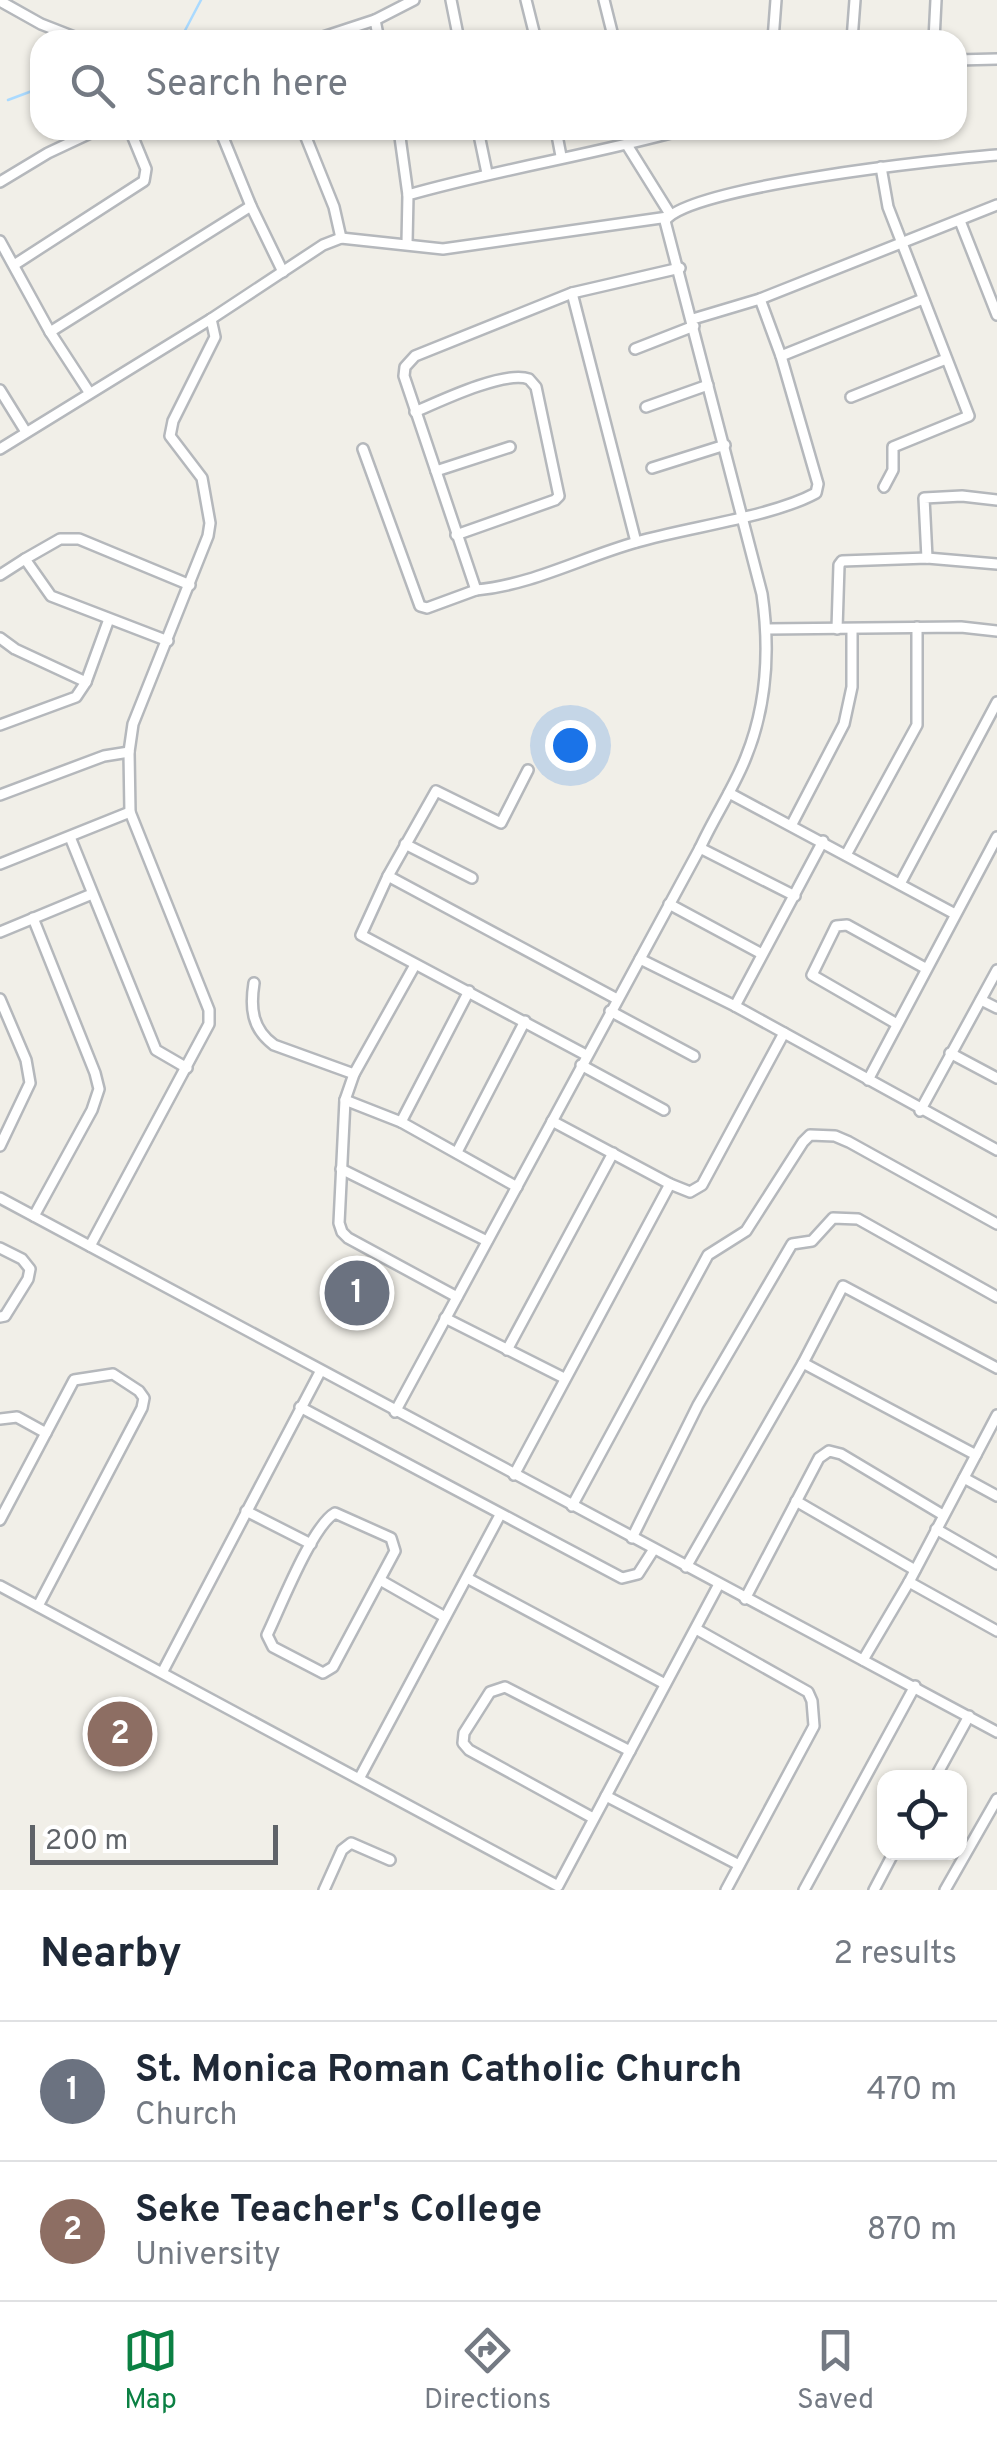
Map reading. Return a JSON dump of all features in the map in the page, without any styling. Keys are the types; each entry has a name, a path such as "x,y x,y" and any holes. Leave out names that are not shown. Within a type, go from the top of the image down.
{"street":[{"path":"344,30 414,0"},
{"path":"451,0 458,30"},
{"path":"526,0 534,30"},
{"path":"604,0 612,30"},
{"path":"774,30 776,0"},
{"path":"853,30 855,0"},
{"path":"934,30 936,0"},
{"path":"0,1 11,3 56,30"},
{"path":"375,20 377,30"},
{"path":"967,60 997,60"},
{"path":"0,182 76,140"},
{"path":"14,265 144,181 146,169 134,140"},
{"path":"224,140 283,272"},
{"path":"307,140 342,238"},
{"path":"400,140 408,195 407,243"},
{"path":"480,140 487,172"},
{"path":"558,140 561,156"},
{"path":"408,195 487,172 648,140"},
{"path":"396,1412 729,793 755,731 765,680 768,629 680,268 668,240 669,215 627,146"},
{"path":"0,450 211,320 323,245 342,238 443,249 669,215 710,199 882,167 997,155"},
{"path":"882,167 888,207 969,416 893,447 893,470 884,487"},
{"path":"634,349 693,322 760,300 997,205"},
{"path":"50,332 251,206"},
{"path":"960,221 997,314"},
{"path":"0,241 50,332 89,392"},
{"path":"476,590 415,412 405,368 415,356 572,293 680,268"},
{"path":"572,293 636,542"},
{"path":"781,356 923,299"},
{"path":"363,449 420,606 427,608 476,590 504,588 636,542 811,496 818,491 818,484 781,356 760,300"},
{"path":"90,1246 210,1024 209,1010 130,812 129,752 133,724 208,536 208,505 202,478 170,436 172,421 215,337 211,320"},
{"path":"851,397 946,360"},
{"path":"415,412 515,376 530,379 536,387 559,496 456,535"},
{"path":"646,407 708,385"},
{"path":"0,390 26,432"},
{"path":"652,468 725,444"},
{"path":"436,471 510,447"},
{"path":"927,558 924,498 962,496 997,500"},
{"path":"0,575 60,539 79,539 190,585"},
{"path":"837,629 840,563 927,558 997,564"},
{"path":"25,560 51,596 168,641"},
{"path":"0,725 76,697 86,682 109,618"},
{"path":"846,855 916,725 917,628"},
{"path":"768,629 997,630"},
{"path":"792,824 844,724 852,687 852,630"},
{"path":"0,638 86,682"},
{"path":"900,884 997,702"},
{"path":"0,795 104,756 129,752"},
{"path":"528,770 501,822 436,791 388,876 361,935 525,1022 664,1110"},
{"path":"729,793 955,914"},
{"path":"0,864 130,812"},
{"path":"70,836 156,1050 187,1068"},
{"path":"868,1080 997,837"},
{"path":"735,1006 822,841"},
{"path":"406,844 472,878"},
{"path":"700,848 794,896"},
{"path":"987,858 997,864"},
{"path":"388,876 618,999"},
{"path":"0,932 92,894"},
{"path":"669,904 762,954"},
{"path":"33,918 99,1089 92,1110 34,1216"},
{"path":"897,1024 812,975 826,941 836,926 847,925 926,968"},
{"path":"640,959 735,1006 997,1150"},
{"path":"415,964 354,1074 345,1100 339,1223 342,1232 457,1296"},
{"path":"920,1111 997,970"},
{"path":"254,983 253,1016 264,1038 354,1074"},
{"path":"401,1122 469,991"},
{"path":"0,999 26,1060 30,1083 0,1146"},
{"path":"980,1000 997,1008"},
{"path":"610,1011 694,1056"},
{"path":"456,1152 525,1022"},
{"path":"552,1121 690,1192 702,1186 784,1033"},
{"path":"950,1053 997,1078"},
{"path":"345,1100 401,1122 517,1187"},
{"path":"0,1118 11,1123"},
{"path":"572,1506 708,1256 746,1231 810,1135 835,1136 849,1142 997,1224"},
{"path":"507,1350 613,1153"},
{"path":"341,1169 486,1241"},
{"path":"514,1475 670,1184"},
{"path":"0,1198 997,1732"},
{"path":"632,1538 698,1405 792,1244 812,1240 834,1218 858,1219 997,1297"},
{"path":"0,1248 22,1259 30,1269 5,1316 0,1317"},
{"path":"686,1568 804,1363 843,1286 997,1368"},
{"path":"445,1318 564,1378"},
{"path":"804,1363 976,1456"},
{"path":"163,1671 320,1372"},
{"path":"0,1520 74,1380 113,1374 139,1390 144,1398 142,1408 38,1606"},
{"path":"300,1408 622,1578 638,1574 654,1549"},
{"path":"0,1419 16,1417 46,1433"},
{"path":"863,1660 996,1421"},
{"path":"745,1599 819,1458 834,1451 943,1515"},
{"path":"964,1478 997,1496"},
{"path":"796,1501 915,1570"},
{"path":"246,1511 311,1544"},
{"path":"335,1513 391,1538 395,1551 328,1672 317,1671 273,1647 267,1635 311,1544 328,1517 335,1513"},
{"path":"360,1777 500,1516"},
{"path":"936,1529 997,1564"},
{"path":"467,1578 664,1684"},
{"path":"380,1580 445,1617"},
{"path":"909,1582 997,1630"},
{"path":"0,1586 360,1777 559,1889 593,1818 720,1584"},
{"path":"696,1628 808,1692 812,1701 814,1726 726,1890"},
{"path":"804,1890 915,1686"},
{"path":"593,1818 469,1750 464,1733 490,1692 505,1687 630,1751"},
{"path":"939,1770 968,1716"},
{"path":"606,1796 738,1866"},
{"path":"945,1890 997,1798"},
{"path":"325,1890 342,1850 351,1843 390,1860"},
{"path":"874,1890 890,1860"}],"waterway":[{"path":"185,30 201,0"},
{"path":"8,100 30,92"}],"place":[{"name":"St. Monica Roman Catholic Church","path":"357,1293"},
{"name":"Seke Teacher's College","path":"120,1734"}]}
